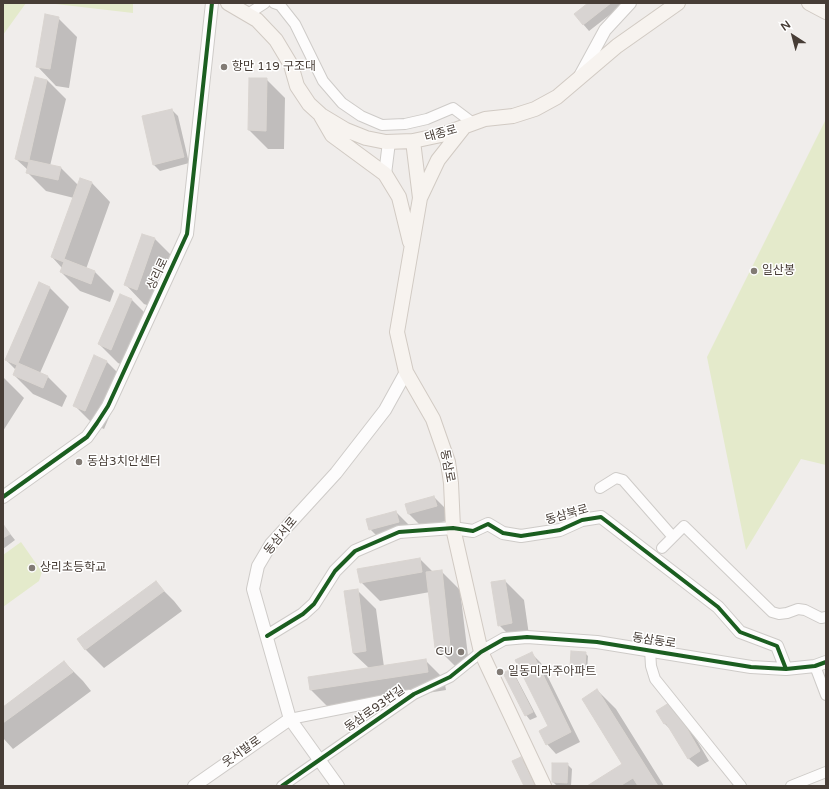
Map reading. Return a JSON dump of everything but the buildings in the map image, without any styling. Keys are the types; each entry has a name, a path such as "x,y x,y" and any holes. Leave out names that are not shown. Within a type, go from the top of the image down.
{"main road":[{"name":"태종로","path":"228,3 256,20 276,40 291,65 297,86 309,104 321,115 346,130 366,138 390,142 413,141 441,135 485,119 513,116 535,109 558,97 617,46 678,3"},
{"path":"809,3 826,12"},
{"path":"321,115 332,135 385,174 399,197 411,247"},
{"path":"420,198 438,160 469,125"},
{"name":"동삼로","path":"413,141 420,198 397,332 406,372 433,419 448,462 451,483 453,528 481,652 544,786"}],"street":[{"name":"상리로","path":"3,497 87,437 97,423 108,406 187,234 212,3"},
{"path":"248,14 265,3"},
{"path":"274,3 280,5 295,24 323,81 342,103 361,116 382,124 405,124 427,119 453,108 469,125"},
{"path":"578,80 605,30 630,3"},
{"path":"605,30 617,46"},
{"path":"385,174 390,142"},
{"name":"동삼서로","path":"338,786 290,719 253,589 258,566 271,544 336,473 385,410 406,372"},
{"path":"600,488 616,478 623,480 673,537"},
{"name":"동삼북로","path":"267,636 303,614 314,604 335,571 355,551 399,532 453,528 473,531 488,524 503,533 521,536 560,530 582,520 601,517 718,607 740,632 778,646 786,669"},
{"path":"662,548 684,526 772,612 779,614 798,609 805,610 821,618 826,617"},
{"name":"동삼동로","path":"481,652 504,639 527,637 596,642 751,667 786,669 821,664"},
{"path":"650,650 651,666 655,679 741,786"},
{"name":"동삼로93번길","path":"282,786 414,694 450,677 481,652"},
{"path":"821,664 826,695"},
{"path":"290,719 414,694"},
{"name":"웃서발로","path":"194,786 290,719"},
{"path":"792,786 826,772"}],"green space":[{"path":"3,3 26,3 3,35"},
{"path":"47,3 133,3 133,13"},
{"path":"826,119 826,465 801,459 746,550 707,357"},
{"path":"21,542 42,572 39,581 3,607 3,555"}],"cycle path":[{"path":"3,497 87,437 97,423 108,406 187,234 212,3"},
{"path":"267,636 303,614 314,604 335,571 355,551 399,532 453,528 473,531 488,524 503,533 521,536 560,530 582,520 601,517 718,607 740,632 777,646 786,669"},
{"path":"282,786 414,694 450,677 481,652 504,639 527,637 597,642 751,667 786,669 815,666 826,662"}],"place":[{"name":"항만 119 구조대","path":"224,67"},
{"name":"일산봉","path":"754,271"},
{"name":"동삼3치안센터","path":"79,462"},
{"name":"상리초등학교","path":"32,568"},
{"name":"CU","path":"461,652"},
{"name":"일동미라주아파트","path":"500,672"}]}
